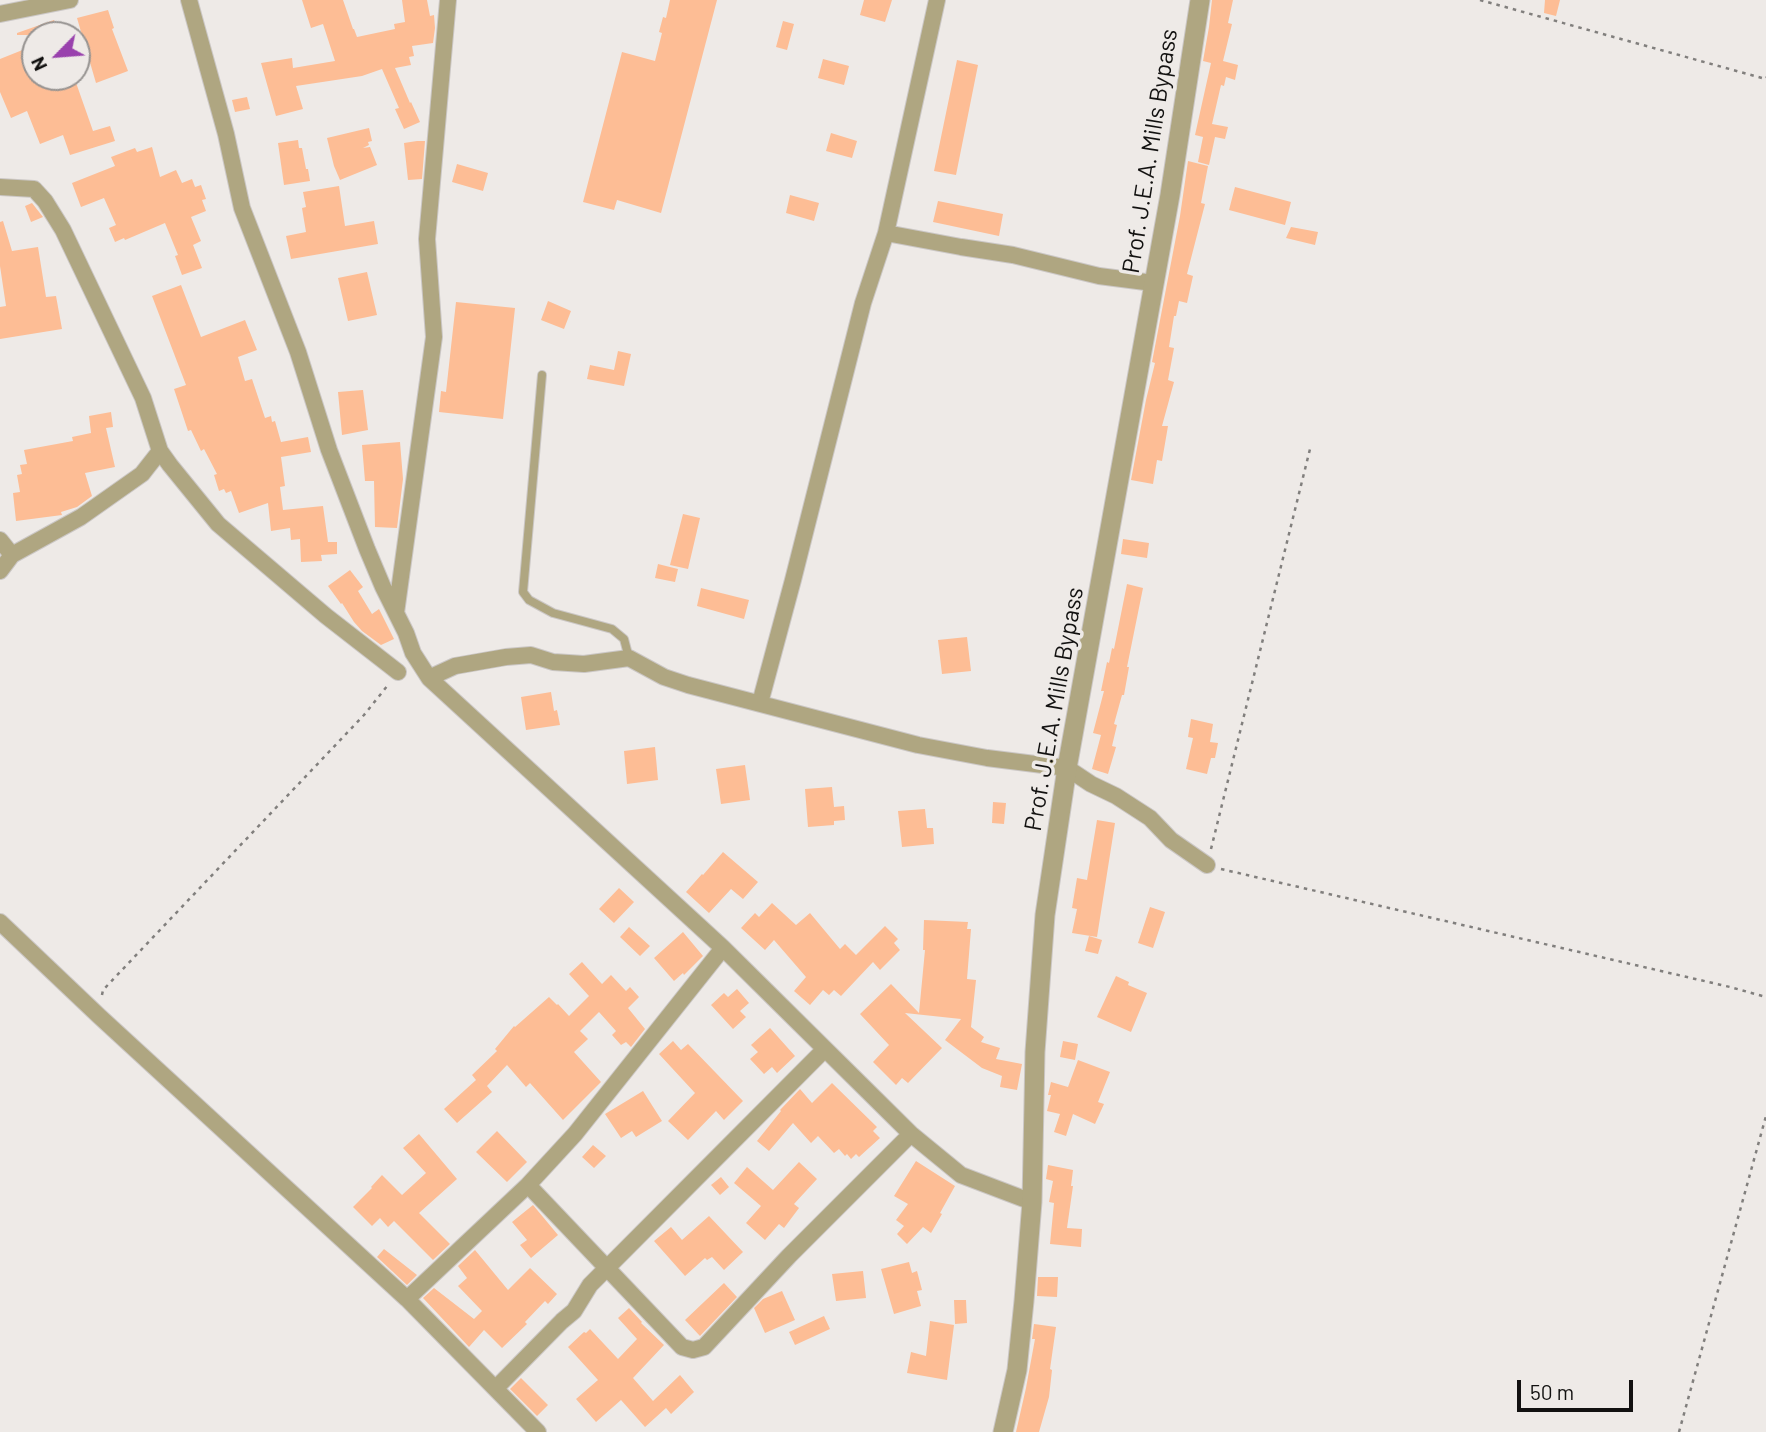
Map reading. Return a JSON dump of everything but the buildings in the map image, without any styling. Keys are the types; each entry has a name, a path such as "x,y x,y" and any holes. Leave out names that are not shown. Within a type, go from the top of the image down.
{"street":[{"path":"0,13 70,0"},
{"path":"189,0 226,134 242,208 298,352 329,450 377,574 413,653 429,678 723,948 911,1134 961,1175 1032,1202"},
{"path":"396,613 434,337 427,239 448,0"},
{"path":"760,703 863,303 886,233 937,0"},
{"name":"Prof. J.E.A. Mills Bypass","path":"1003,1432 1017,1370 1032,1202 1035,1052 1045,915 1067,768 1170,195 1200,0"},
{"path":"0,187 34,189 46,201 64,230 143,398 160,451 218,524 398,673"},
{"path":"886,233 1013,255 1100,276 1153,283"},
{"path":"0,571 12,555 81,517 142,474 160,451"},
{"path":"0,540 12,555"},
{"path":"429,678 455,666 506,657 531,655 553,662 584,664 629,658 664,677 918,745 987,758 1067,768 1150,818 1171,841 1207,865"},
{"path":"0,922 407,1299 538,1432"},
{"path":"407,1299 528,1185 575,1134 723,948"},
{"path":"496,1388 574,1311 590,1285 825,1049"},
{"path":"528,1185 682,1347 693,1350 704,1347 789,1256 911,1134"}],"lane":[{"path":"542,375 523,592 529,600 553,613 612,629 624,639 629,658"}],"path":[{"path":"1480,0 1766,77"},
{"path":"1311,445 1207,865 1766,997"},
{"path":"99,1016 103,990 364,715 398,673"},
{"path":"1679,1432 1766,1116"}]}
